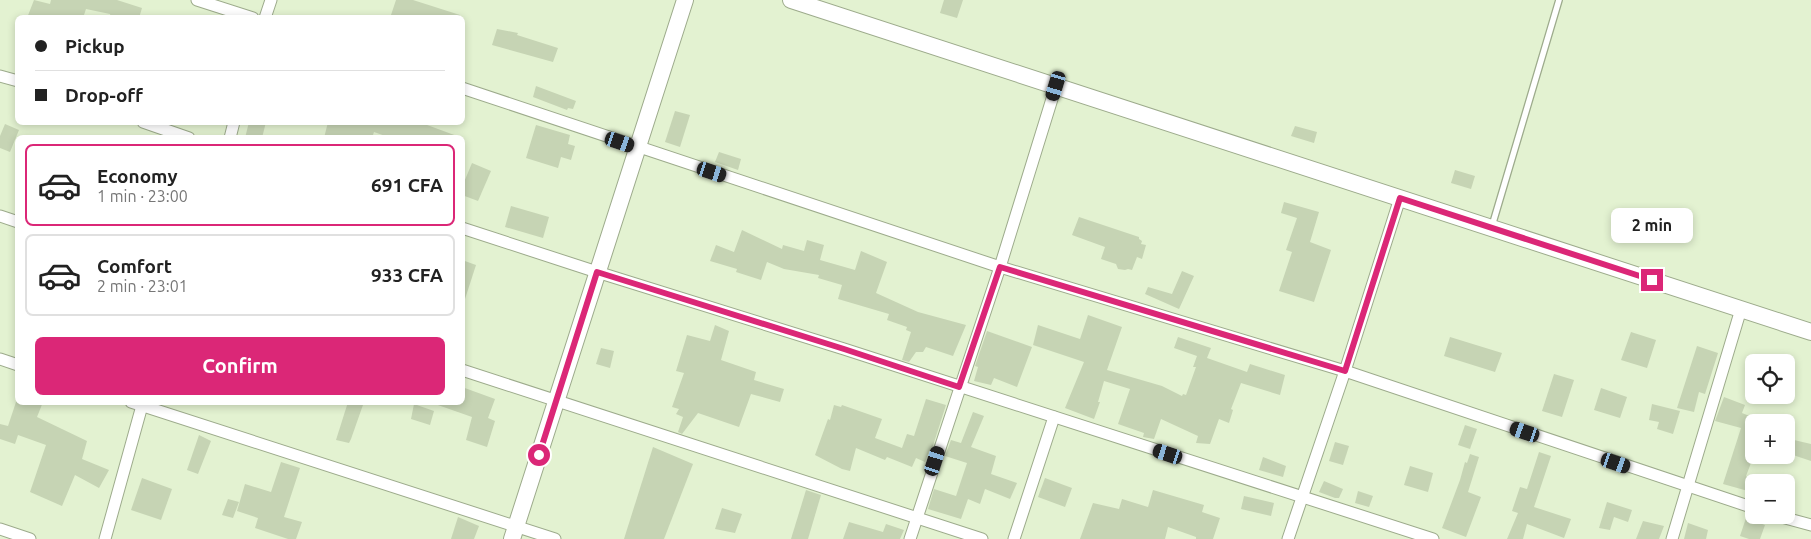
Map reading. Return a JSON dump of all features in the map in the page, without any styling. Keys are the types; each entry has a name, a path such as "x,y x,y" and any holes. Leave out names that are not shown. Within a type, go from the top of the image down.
{"street":[{"path":"198,0 244,15"},
{"path":"267,15 271,0"},
{"path":"514,533 684,0"},
{"path":"792,0 1811,332"},
{"path":"0,76 15,81"},
{"path":"910,539 1000,267 1056,86"},
{"path":"465,89 637,148 1000,267 1345,371 1688,488 1745,505"},
{"path":"152,125 181,135"},
{"path":"1288,539 1345,371 1400,198"},
{"path":"0,216 15,221"},
{"path":"465,229 1433,539"},
{"path":"1672,539 1741,309"},
{"path":"0,359 15,364"},
{"path":"465,371 982,539"},
{"path":"105,539 138,405"},
{"path":"141,405 514,533 555,539"},
{"path":"1014,539 1054,417"},
{"path":"1795,521 1811,525"},
{"path":"0,529 30,539"}],"lane":[{"path":"1492,228 1559,0"}],"building":[{"path":"34,0 50,4 51,0 117,0 142,8 140,15 110,15 86,9 84,15 28,15"},
{"path":"396,0 413,0 460,15 391,15"},
{"path":"944,0 963,0 957,18 940,13"},
{"path":"497,29 518,33 517,35 558,48 553,62 492,45"},
{"path":"536,86 576,101 573,109 568,108 567,110 533,97"},
{"path":"675,111 690,115 680,147 665,142"},
{"path":"5,124 19,130 17,135 15,135 10,152 0,148 0,136"},
{"path":"248,125 265,125 263,135 246,135"},
{"path":"327,125 427,125 454,135 382,135 374,132 373,135 325,135"},
{"path":"536,125 570,135 568,144 575,146 571,160 561,157 558,168 526,158"},
{"path":"1295,126 1317,132 1314,143 1291,136"},
{"path":"719,152 741,159 738,170 715,162"},
{"path":"472,163 491,171 478,201 465,196 465,180"},
{"path":"1455,170 1475,176 1471,189 1451,183"},
{"path":"1284,202 1319,212 1310,242 1331,250 1314,302 1279,291 1292,252 1286,250 1297,218 1281,213"},
{"path":"511,206 549,217 543,238 505,227"},
{"path":"1079,217 1139,237 1142,241 1141,244 1146,245 1142,259 1137,257 1132,270 1125,270 1118,269 1116,264 1101,259 1105,247 1072,235"},
{"path":"742,230 782,249 783,245 804,251 807,240 824,245 820,260 855,270 861,251 887,262 876,293 918,312 966,325 953,356 926,347 923,352 916,352 909,362 902,360 911,332 906,330 907,327 887,320 889,314 838,299 842,285 818,278 819,275 784,269 767,262 761,280 736,272 737,269 710,261 716,245 734,252"},
{"path":"465,261 476,265 465,299"},
{"path":"1182,271 1194,276 1179,309 1145,294 1148,287 1172,294"},
{"path":"1088,315 1122,327 1107,370 1162,386 1182,396 1183,394 1186,395 1196,367 1193,367 1197,356 1174,348 1178,337 1211,348 1207,358 1247,372 1250,364 1285,375 1280,395 1241,383 1231,409 1233,410 1229,423 1219,419 1210,444 1196,443 1198,436 1161,419 1154,439 1143,437 1144,433 1118,424 1130,389 1104,381 1094,419 1065,408 1084,362 1033,345 1038,325 1080,339"},
{"path":"715,325 729,331 721,360 756,372 754,380 784,389 780,402 751,394 739,427 698,413 682,434 678,432 683,417 676,414 679,409 672,407 684,373 676,371 687,335 710,341"},
{"path":"987,331 1032,347 1017,387 994,378 991,385 974,381 978,367 975,366"},
{"path":"1631,332 1656,340 1647,368 1621,360"},
{"path":"1450,337 1502,353 1495,372 1444,356"},
{"path":"1697,346 1718,353 1705,394 1699,392 1694,412 1677,408"},
{"path":"601,348 614,351 610,368 596,364"},
{"path":"1554,374 1574,380 1562,417 1542,411"},
{"path":"465,388 495,399 488,418 495,421 487,447 466,440 472,417 438,405 465,405"},
{"path":"1601,388 1627,397 1620,418 1594,410"},
{"path":"1724,397 1745,405 1742,413 1745,414 1745,464 1751,464 1747,474 1745,474 1745,490 1723,484 1741,428 1715,421"},
{"path":"926,399 946,405 931,452 929,451 925,462 916,458 912,467 887,457 885,460 856,448 850,471 842,469 815,455 828,419 830,420 834,405 841,407 842,405 882,419 875,438 902,448 907,434 914,436"},
{"path":"1652,404 1680,411 1673,434 1657,429 1659,422 1649,420"},
{"path":"15,405 42,405 37,417 87,441 82,459 109,470 99,488 75,475 62,506 30,492 46,445 18,435 15,444 0,439 0,424 8,426"},
{"path":"347,405 363,405 349,443 336,440"},
{"path":"414,405 434,411 430,425 411,419"},
{"path":"973,412 984,416 971,447 996,456 991,474 1017,483 1010,499 985,489 980,504 968,499 961,519 928,509 934,489 956,496 967,463 945,456 951,440 961,443"},
{"path":"1465,425 1477,429 1470,449 1458,445"},
{"path":"199,435 211,441 198,474 187,470"},
{"path":"1795,440 1811,444 1811,461 1795,456"},
{"path":"1335,442 1349,446 1343,465 1329,461"},
{"path":"653,447 693,464 664,539 624,539"},
{"path":"1539,452 1551,456 1534,507 1571,519 1564,538 1527,524 1523,539 1507,539 1518,513 1512,511 1520,487 1527,489"},
{"path":"1470,454 1479,457 1468,492 1481,497 1466,537 1442,528 1465,462 1467,463"},
{"path":"1263,457 1286,466 1283,477 1259,470"},
{"path":"281,462 300,468 284,517 302,522 296,539 288,539 255,528 258,518 237,511 245,484 271,492"},
{"path":"1410,466 1433,473 1428,492 1404,485"},
{"path":"142,478 172,489 161,520 131,510"},
{"path":"1045,478 1072,488 1065,507 1038,497"},
{"path":"1324,481 1343,489 1339,498 1319,492"},
{"path":"806,490 821,495 808,539 791,539"},
{"path":"1153,490 1204,505 1202,512 1220,518 1213,539 1196,539 1196,537 1168,527 1165,539 1080,539 1093,503 1119,509 1122,499 1148,507"},
{"path":"1358,491 1373,496 1369,507 1355,503"},
{"path":"1244,496 1274,503 1271,516 1241,509"},
{"path":"228,499 239,502 233,518 222,515"},
{"path":"1607,502 1632,510 1628,522 1614,517 1610,530 1599,528"},
{"path":"722,508 742,514 735,533 715,529"},
{"path":"458,517 479,526 474,539 451,539"},
{"path":"1643,521 1664,526 1659,539 1636,539"},
{"path":"1745,521 1745,524 1765,525 1760,539 1749,539 1740,536"},
{"path":"849,522 883,532 886,524 904,530 900,539 843,539"},
{"path":"1688,523 1708,530 1706,539 1684,539"}],"route":[{"path":"539,455 597,272 959,387 1000,267 1345,371 1400,198 1652,280"}]}
